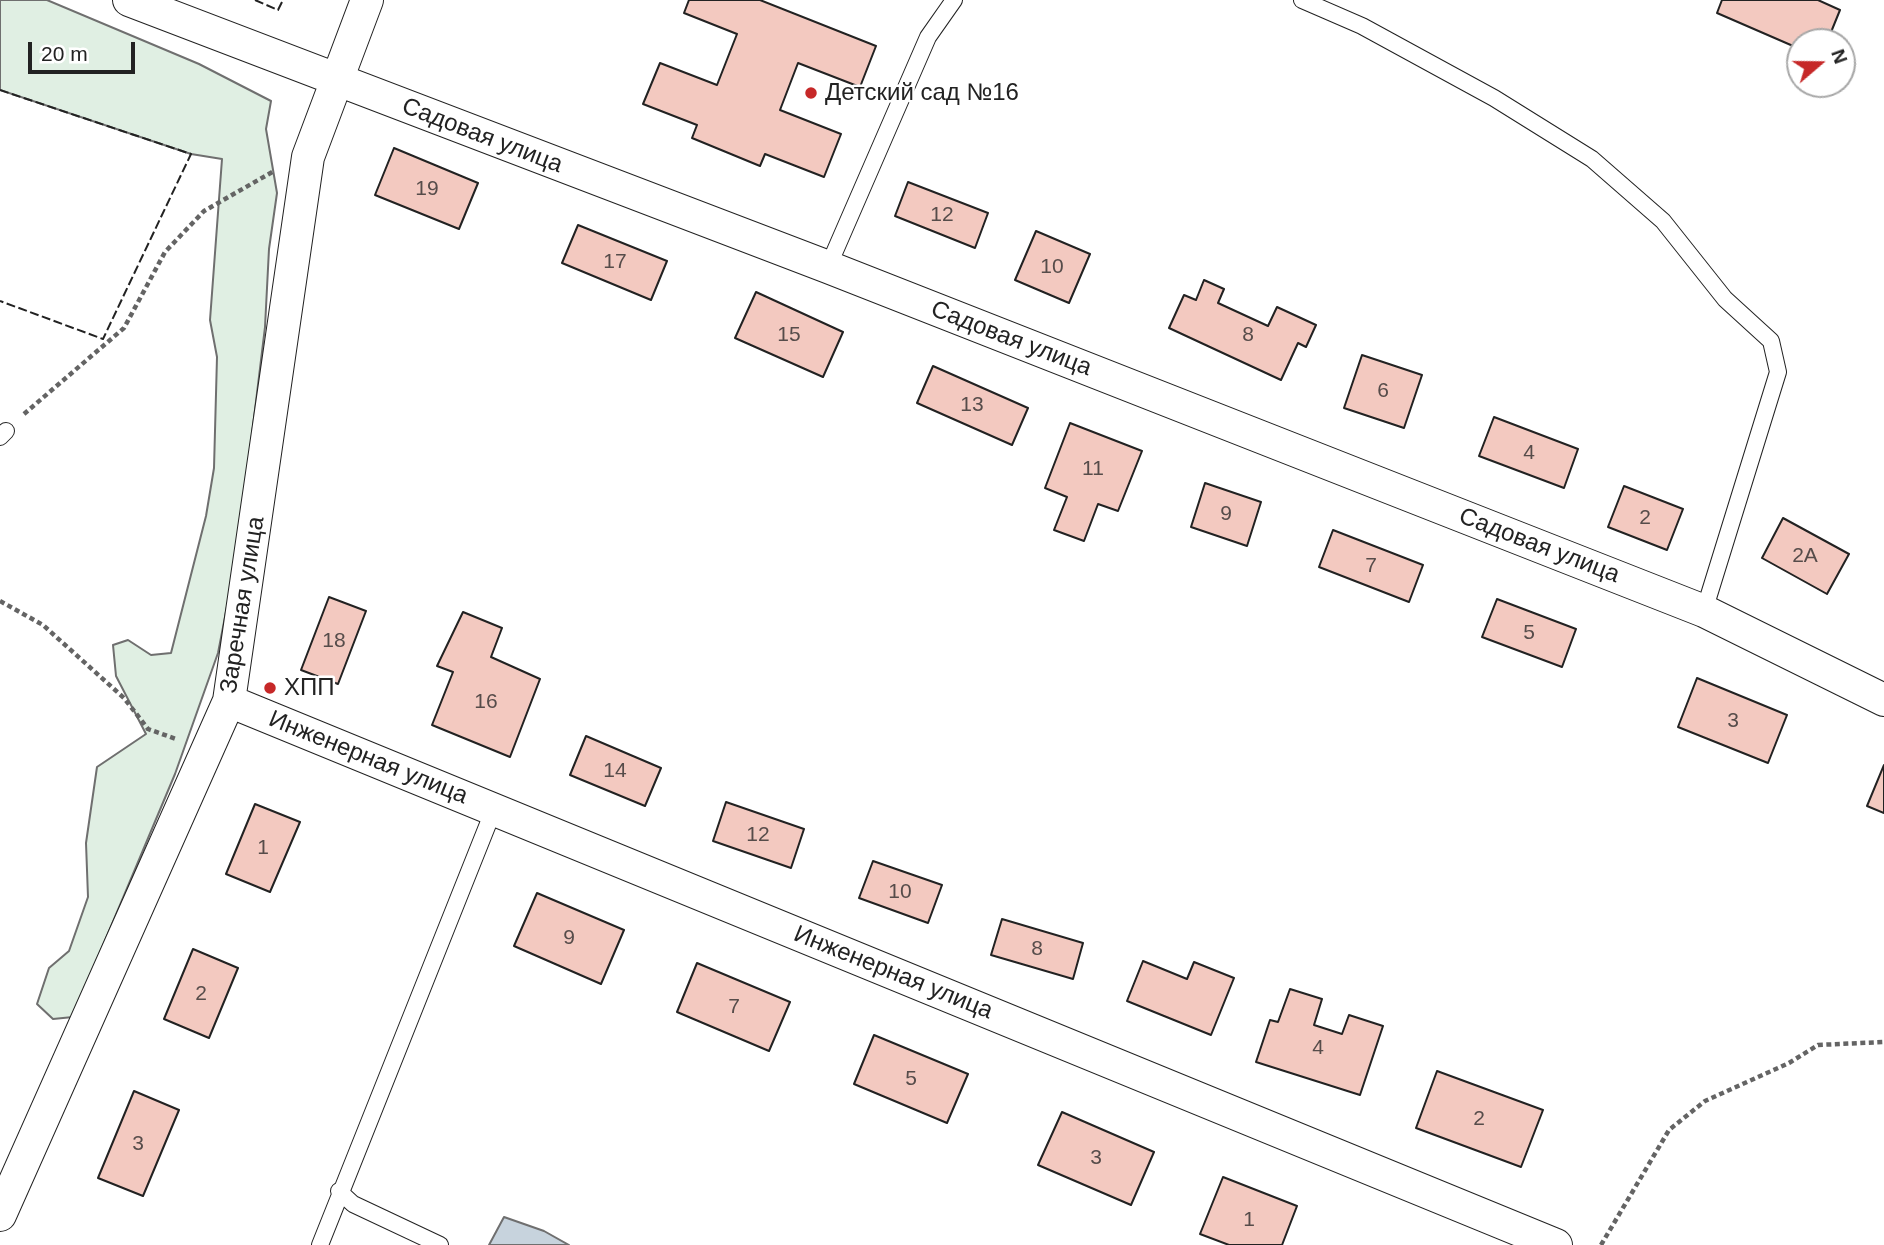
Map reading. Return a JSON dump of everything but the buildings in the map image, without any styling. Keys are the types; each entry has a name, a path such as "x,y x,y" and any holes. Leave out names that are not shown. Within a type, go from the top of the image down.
{"street":[{"name":"Садовая улица","path":"129,0 335,81 828,267 1704,611 1884,700"},
{"name":"Заречная улица","path":"0,1215 229,701 308,157 367,0"},
{"name":"Инженерная улица","path":"229,701 1556,1245"}],"lane":[{"path":"828,267 928,37 954,0"},
{"path":"1302,0 1362,26 1482,92 1592,159 1663,221 1725,299 1770,341 1778,372 1704,611"},
{"path":"320,1245 494,809"},
{"path":"340,1191 353,1205 440,1245"}],"path":[{"path":"3,434 124,328 165,252 204,211 261,176 308,157"},
{"path":"0,601 43,625 124,698 148,729 206,752"},
{"path":"1601,1245 1669,1130 1705,1101 1789,1063 1818,1045 1884,1042"}],"green space":[{"path":"0,0 47,0 199,64 271,101 266,129 277,193 269,249 265,327 238,550 218,653 175,774 73,1017 53,1019 37,1004 49,968 69,951 88,897 86,843 97,767 146,734 116,676 113,645 128,640 151,655 171,653 206,516 214,468 217,357 210,320 222,159 191,154 0,90"}],"shaded area":[{"path":"504,1217 544,1231 569,1245 489,1245"}],"fence":[{"path":"255,0 278,10 283,0"},
{"path":"0,90 191,154 103,339 0,301"}],"place":[{"name":"Детский сад №16","path":"811,93"},
{"name":"ХПП","path":"270,688"}]}
